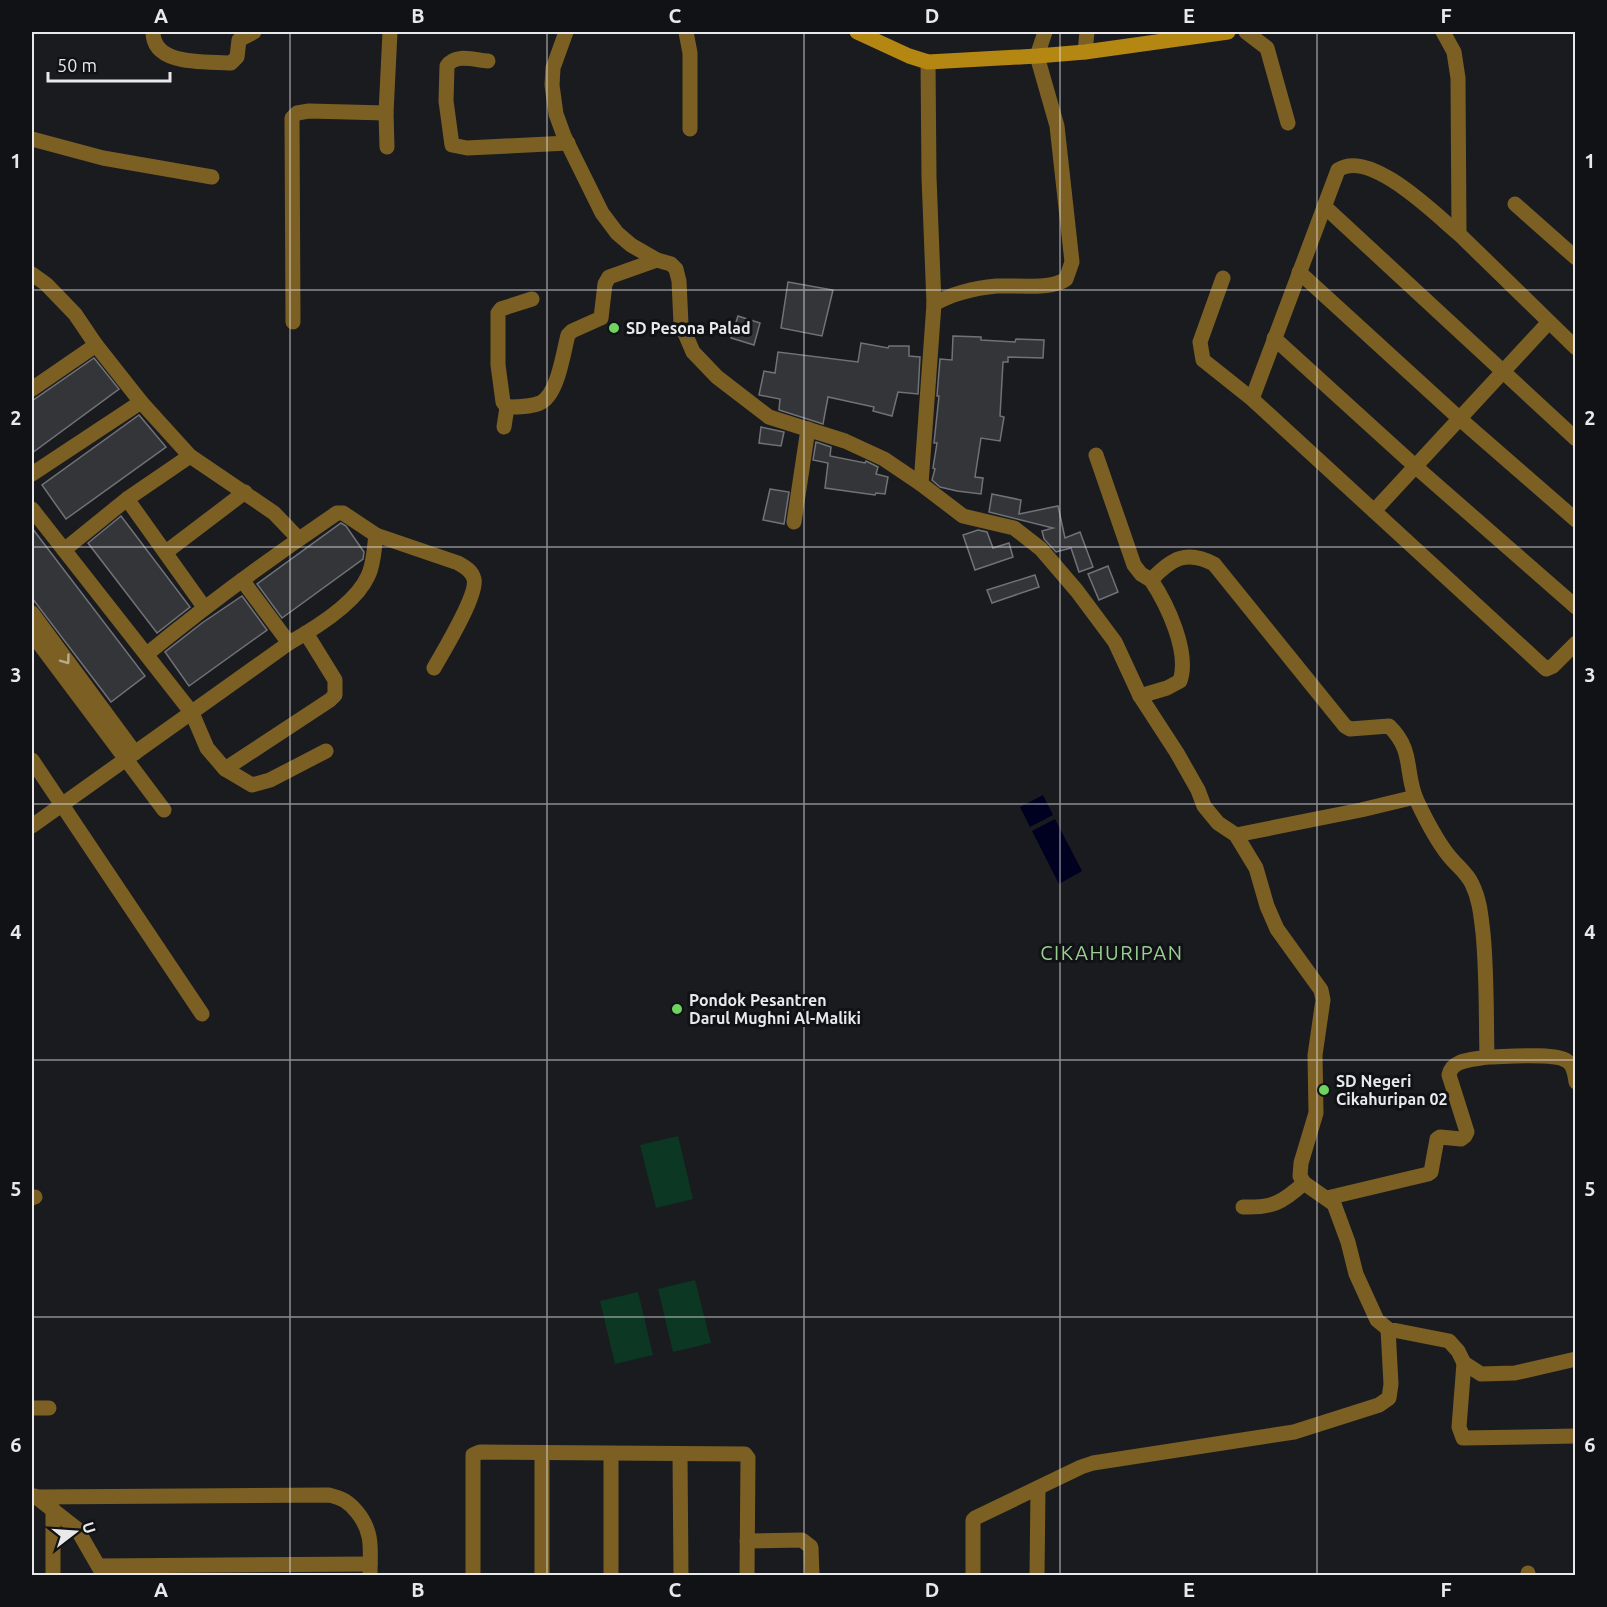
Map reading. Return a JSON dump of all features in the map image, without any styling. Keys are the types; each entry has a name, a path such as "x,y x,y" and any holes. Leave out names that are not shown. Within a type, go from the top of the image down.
{"street":[{"path":"153,32 153,39 158,47 174,59 231,63 237,57 239,40 254,32"},
{"path":"387,147 386,113 390,32"},
{"path":"566,32 553,68 552,85 556,114 593,196 617,233 632,245 657,260 671,264 676,269 680,281 681,324 693,352 702,364 769,417 845,441 884,459 963,516 1014,528 1041,549 1110,633 1140,696 1177,753 1212,817 1236,835 1256,868 1264,898 1277,928 1322,990 1323,1000 1315,1055 1316,1113 1301,1163 1300,1176 1304,1183 1334,1204 1356,1274 1377,1320 1388,1329 1449,1341 1458,1351 1464,1363 1481,1374 1515,1373 1575,1359"},
{"path":"686,32 690,53 690,129"},
{"path":"861,32 909,56 928,62 1085,52 1212,32 1228,32"},
{"path":"934,304 948,296 970,290 995,286 1056,285 1066,279 1072,262 1057,126 1038,56 1045,32"},
{"path":"1085,52 1087,32"},
{"path":"1246,32 1267,48 1288,123"},
{"path":"1443,32 1454,52 1458,78 1459,234"},
{"path":"488,61 457,58 450,61 447,66 447,101 452,145 467,148 568,143"},
{"path":"921,484 934,304 929,177 928,62"},
{"path":"293,322 292,118 297,113 309,111 386,113"},
{"path":"32,139 103,158 212,177"},
{"path":"1252,399 1338,170 1344,166 1363,167 1390,178 1459,234 1575,348"},
{"path":"1515,204 1575,258"},
{"path":"1324,206 1575,439"},
{"path":"507,407 540,403 547,398 552,392 568,335 601,318 605,284 609,277 657,260"},
{"path":"1299,272 1575,520"},
{"path":"32,274 46,284 75,314 96,345 141,402 190,456 274,513 298,538"},
{"path":"1223,278 1200,342 1203,360 1252,399 1546,669 1574,650"},
{"path":"504,427 507,407 504,402 498,364 498,313 501,309 532,299"},
{"path":"1374,512 1548,322"},
{"path":"1274,338 1575,608"},
{"path":"34,383 96,345"},
{"path":"32,474 141,402"},
{"path":"794,522 808,429"},
{"path":"1096,454 1134,565 1138,572 1151,580 1160,593 1183,664 1180,681 1140,696"},
{"path":"64,550 127,499 190,456"},
{"path":"166,552 245,492"},
{"path":"127,499 204,607"},
{"path":"32,509 192,713 207,748 225,769 252,784 270,780 326,751"},
{"path":"147,654 204,607 298,538 337,513 343,513 376,535 458,563 468,569 475,580 466,610 434,668"},
{"path":"32,826 60,804 306,633 352,598 368,578 376,535"},
{"path":"1151,580 1167,563 1177,558 1203,558 1214,564 1345,726 1350,729 1389,726 1398,734 1406,749 1415,797 1435,835 1473,885 1479,904 1485,956 1487,1057"},
{"path":"242,580 289,643"},
{"path":"32,613 164,810"},
{"path":"225,769 330,700 335,694 335,680 306,633"},
{"path":"32,634 130,757"},
{"path":"32,760 202,1014"},
{"path":"1236,835 1415,797"},
{"path":"1327,1198 1415,1178 1431,1172 1437,1138 1461,1139 1467,1132 1449,1075 1450,1070 1457,1063 1487,1057 1552,1056 1565,1059 1573,1067 1575,1082"},
{"path":"1243,1208 1263,1208 1279,1203 1304,1183"},
{"path":"973,1575 973,1520 979,1515 1093,1463 1294,1432 1378,1405 1389,1398 1391,1384 1388,1329"},
{"path":"1464,1363 1459,1427 1463,1438 1575,1436"},
{"path":"32,1408 49,1408"},
{"path":"473,1575 473,1455 480,1452 743,1454 747,1456 747,1575"},
{"path":"542,1454 542,1575"},
{"path":"610,1454 611,1575"},
{"path":"680,1454 681,1575"},
{"path":"1037,1575 1038,1488"},
{"path":"34,1496 341,1497 350,1504 369,1529 370,1570 102,1571 77,1529 34,1496"},
{"path":"53,1509 53,1575"},
{"path":"747,1541 802,1540 811,1547 812,1575"}],"green space":[{"path":"678,1136 693,1199 656,1208 640,1145"},
{"path":"695,1280 711,1343 673,1352 658,1289"},
{"path":"638,1292 653,1355 615,1364 600,1301"}],"water":[{"path":"1043,795 1053,815 1030,827 1020,807"},
{"path":"1055,819 1082,871 1059,884 1032,831"}],"building":[{"path":"788,282 833,290 822,336 781,328"},
{"path":"738,316 760,323 754,345 731,338"},
{"path":"953,336 1015,342 1016,339 1044,340 1043,358 1008,357 1008,362 1003,362 1000,416 1004,417 1000,441 981,438 975,477 983,478 981,494 940,487 932,480 937,443 934,443 940,359 952,360"},
{"path":"861,343 888,348 889,346 909,346 909,356 920,357 918,394 898,392 892,416 873,411 874,407 828,397 823,424 779,410 780,399 759,395 764,371 775,373 778,352 858,362"},
{"path":"94,358 119,389 32,453 32,401"},
{"path":"139,415 166,447 66,519 42,485"},
{"path":"761,427 784,432 781,446 759,443"},
{"path":"816,442 831,447 830,456 865,463 866,461 878,467 876,474 888,477 885,494 876,493 875,495 825,488 828,463 813,460"},
{"path":"770,489 789,492 784,524 763,520"},
{"path":"992,494 1021,500 1019,514 1058,506 1065,538 1080,532 1093,567 1079,572 1071,548 1056,552 1044,539 1042,531 1053,528 989,512"},
{"path":"121,516 190,607 157,633 88,543"},
{"path":"341,523 346,526 364,552 363,559 282,618 257,584"},
{"path":"32,528 145,676 111,702 32,598"},
{"path":"978,530 987,532 993,548 1009,543 1013,557 975,570 963,535"},
{"path":"1108,566 1118,592 1099,600 1088,574"},
{"path":"1035,575 1039,587 992,603 987,590"},
{"path":"242,596 267,630 189,686 165,652"}],"place":[{"name":"SD Pesona Palad","path":"614,328"},
{"name":"Pondok Pesantren Darul Mughni Al-Maliki","path":"677,1009"},
{"name":"SD Negeri Cikahuripan 02","path":"1324,1090"}],"district":[{"name":"CIKAHURIPAN","path":"1112,953"}]}
